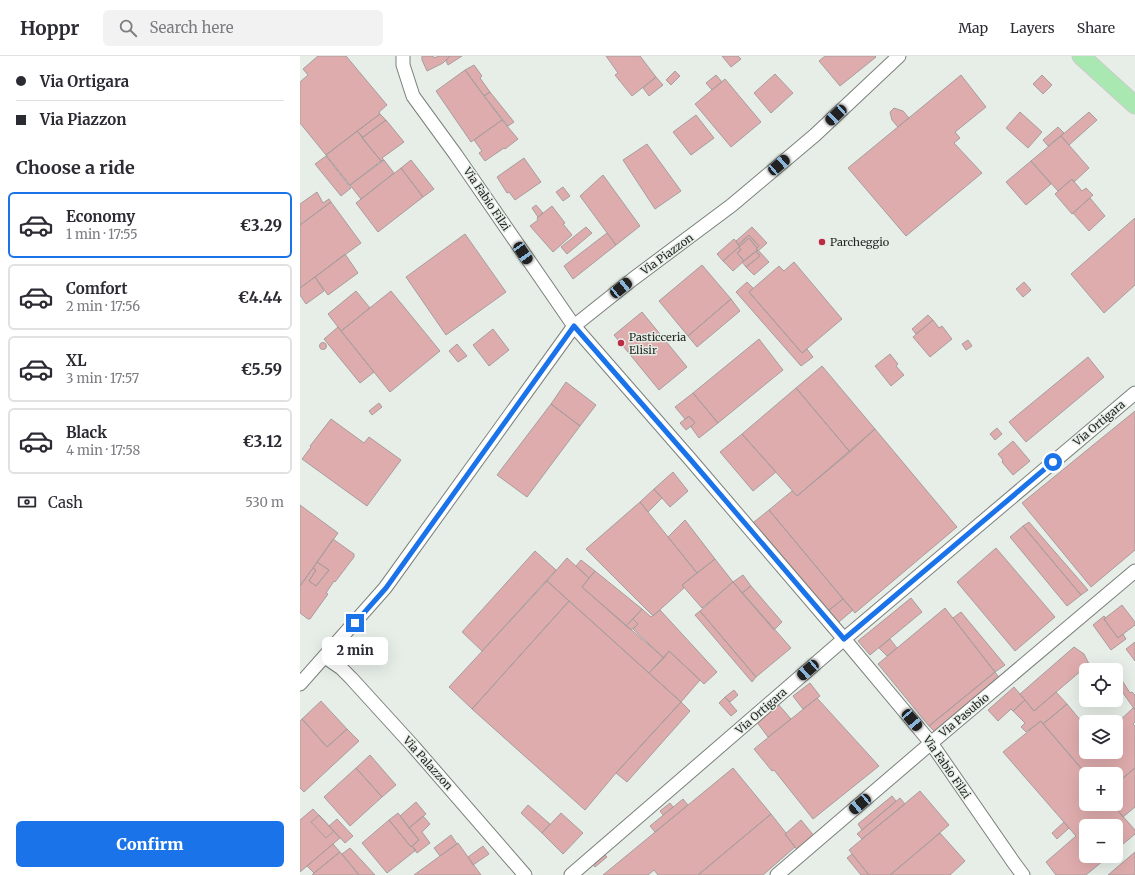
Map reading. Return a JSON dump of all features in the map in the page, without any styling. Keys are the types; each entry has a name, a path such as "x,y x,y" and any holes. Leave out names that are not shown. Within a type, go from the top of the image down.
{"main road":[{"path":"1082,56 1135,105"}],"street":[{"name":"Via Fabio Filzi","path":"403,56 403,65 413,96 456,155 574,326 690,459 931,743 1023,875"},
{"name":"Via Piazzon","path":"300,684 325,658 386,588 574,326 633,279 732,205 815,135 899,56"},
{"name":"Via Ortigara","path":"571,875 844,639 1135,393"},
{"name":"Via Pasubio","path":"777,875 1135,571"},
{"name":"Via Palazzon","path":"325,658 341,668 351,678 424,758 526,875"}],"building":[{"path":"318,56 346,56 387,105 379,112 380,114 326,155 300,123 300,82 308,75 303,69"},
{"path":"422,56 433,56 434,58 439,56 449,57 443,63 427,71 422,60"},
{"path":"449,56 462,56 448,65 446,61"},
{"path":"606,56 640,56 656,77 632,96 615,75 618,73"},
{"path":"722,56 738,56 741,59 731,67"},
{"path":"825,56 876,57 840,86 819,61"},
{"path":"474,65 482,76 480,78 490,92 484,96 465,70"},
{"path":"465,70 502,120 471,142 436,91"},
{"path":"675,71 680,76 671,85 666,80"},
{"path":"775,74 793,93 771,113 754,93"},
{"path":"716,75 722,82 712,90 706,83"},
{"path":"961,75 986,107 955,132 960,138 954,143 982,173 906,236 848,168"},
{"path":"1042,75 1052,85 1043,94 1033,84"},
{"path":"656,77 663,85 649,96 643,88"},
{"path":"725,79 761,122 731,147 695,104"},
{"path":"490,92 514,122 508,126 484,96"},
{"path":"894,108 903,111 909,118 898,127 892,120 890,112"},
{"path":"1020,112 1042,132 1028,148 1006,128"},
{"path":"1089,112 1097,120 1069,145 1061,136"},
{"path":"380,114 386,120 363,137 357,131"},
{"path":"696,115 714,138 691,155 673,132"},
{"path":"386,120 404,142 382,158 384,160 381,161 362,138"},
{"path":"502,120 518,139 485,161 479,153 482,151 474,140"},
{"path":"1058,127 1064,133 1048,146 1043,140"},
{"path":"357,131 381,161 350,185 326,155"},
{"path":"1061,136 1089,168 1074,182 1072,179 1058,191 1031,161"},
{"path":"647,144 681,191 655,209 623,160"},
{"path":"326,156 351,188 341,196 315,164"},
{"path":"524,158 541,182 515,200 509,192 507,193 497,177"},
{"path":"384,160 394,173 361,199 350,185"},
{"path":"411,160 434,189 423,197 401,168"},
{"path":"1031,161 1051,184 1026,205 1006,182"},
{"path":"401,168 423,197 378,232 356,203"},
{"path":"603,175 640,226 616,245 580,196"},
{"path":"1072,179 1082,191 1086,188 1093,195 1072,214 1055,194"},
{"path":"563,187 570,196 563,201 556,192"},
{"path":"317,192 323,203 329,199 331,202 300,225 300,204"},
{"path":"1090,198 1105,216 1089,231 1073,213"},
{"path":"331,202 361,243 300,288 300,225"},
{"path":"536,205 543,213 538,217 532,208"},
{"path":"552,206 572,235 553,252 530,226 538,220 537,218"},
{"path":"1135,218 1135,285 1104,313 1071,274"},
{"path":"586,227 592,233 567,254 561,247"},
{"path":"752,227 767,243 758,251 756,249 759,246 749,235 738,245 736,241"},
{"path":"607,233 616,245 573,279 564,266"},
{"path":"465,234 506,292 446,335 406,277"},
{"path":"749,235 759,246 757,248 749,238 740,246 738,245"},
{"path":"749,238 758,250 744,261 737,253 741,250 739,247"},
{"path":"734,239 740,246 723,261 717,254"},
{"path":"739,247 741,250 737,253 744,261 733,271 723,261"},
{"path":"758,250 769,262 754,275 746,267 760,256 756,251"},
{"path":"756,251 760,256 746,267 742,262"},
{"path":"345,254 358,273 328,295 315,277"},
{"path":"794,262 842,319 802,353 749,292 779,266 784,271"},
{"path":"702,265 731,299 688,336 659,301"},
{"path":"315,277 324,291 306,304 300,295 300,288"},
{"path":"747,282 753,288 749,292 802,353 807,349 813,357 801,366 736,292"},
{"path":"1024,282 1031,290 1023,297 1016,289"},
{"path":"356,291 370,308 341,331 328,314"},
{"path":"391,291 440,351 390,392 341,331"},
{"path":"731,299 740,311 697,347 688,336"},
{"path":"642,312 687,367 659,390 614,335"},
{"path":"928,315 933,320 916,334 912,329"},
{"path":"933,320 939,328 942,326 952,339 930,357 913,337"},
{"path":"338,327 374,372 360,383 324,339"},
{"path":"493,329 509,350 489,366 473,345"},
{"path":"759,339 783,370 718,423 693,393"},
{"path":"968,340 972,346 966,350 962,344"},
{"path":"323,342 326,343 326,349 323,350 320,349 319,346 320,343"},
{"path":"457,344 467,356 458,362 449,351"},
{"path":"890,354 898,364 896,366 904,375 891,386 875,366"},
{"path":"1088,357 1104,377 1026,442 1009,422"},
{"path":"822,366 875,429 850,452 796,388"},
{"path":"566,382 596,405 580,426 551,404"},
{"path":"796,388 850,452 797,496 742,434"},
{"path":"693,393 718,423 699,438 691,427 695,423 689,416 685,419 675,407"},
{"path":"379,403 382,407 372,415 369,411"},
{"path":"551,404 580,426 527,497 497,475"},
{"path":"1135,411 1135,550 1091,587 1022,503"},
{"path":"689,416 695,423 686,430 680,423"},
{"path":"331,419 364,443 369,437 401,460 367,506 302,459"},
{"path":"997,428 1002,434 995,440 990,434"},
{"path":"875,429 957,527 855,613 769,510 792,491 797,496"},
{"path":"742,434 776,472 753,491 720,452"},
{"path":"1013,441 1030,461 1013,475 1002,462 1003,460 998,454"},
{"path":"673,472 688,491 670,507 654,489"},
{"path":"654,489 662,498 648,512 640,502"},
{"path":"640,502 697,573 682,585 684,588 653,616 586,549"},
{"path":"300,505 338,533 300,586"},
{"path":"769,510 843,599 824,614 749,526"},
{"path":"685,520 715,559 697,573 668,537"},
{"path":"1029,522 1088,590 1081,595 1023,526"},
{"path":"1023,526 1081,595 1067,606 1010,537"},
{"path":"333,539 354,554 354,557 335,582 334,581 326,593 328,594 310,619 308,619 300,613 300,586 313,568 316,570 309,581 316,586 329,570 317,562"},
{"path":"996,548 1055,617 1015,651 957,582"},
{"path":"535,551 556,570 482,651 462,632"},
{"path":"567,558 589,578 582,587 664,658 649,673 547,581"},
{"path":"715,559 733,582 702,608 682,585"},
{"path":"581,560 595,571 589,578 576,566"},
{"path":"317,562 329,570 316,586 309,581 316,570 313,568"},
{"path":"595,571 642,609 626,626 582,587"},
{"path":"743,575 751,586 742,593 733,582"},
{"path":"547,581 569,601 472,709 449,687"},
{"path":"733,582 791,648 756,677 700,611"},
{"path":"751,586 782,622 774,630 742,593"},
{"path":"911,598 922,612 870,655 858,641"},
{"path":"843,599 853,610 834,626 824,614"},
{"path":"569,601 681,702 616,773 585,810 472,709"},
{"path":"1122,605 1135,622 1135,625 1118,638 1104,619"},
{"path":"945,608 995,672 929,726 878,664"},
{"path":"642,609 651,617 660,610 717,672 704,684 669,651 664,658 633,629 638,624 633,619"},
{"path":"700,611 756,677 752,682 695,615"},
{"path":"961,612 1005,665 995,672 953,618"},
{"path":"1104,616 1106,618 1104,619 1118,638 1123,634 1126,639 1111,650 1093,625"},
{"path":"633,619 638,624 631,630 626,626"},
{"path":"890,639 897,648 887,656 879,648"},
{"path":"1135,642 1135,661 1126,649"},
{"path":"1074,647 1084,654 1088,663 1079,663 1079,673 1034,711 1020,694"},
{"path":"669,651 700,680 681,702 649,673"},
{"path":"995,672 1000,679 935,732 929,726"},
{"path":"1123,682 1130,693 1132,692 1135,695 1135,710 1123,693"},
{"path":"810,683 820,696 803,709 793,696"},
{"path":"1014,687 1025,700 1013,711 1011,709 998,721 988,710"},
{"path":"734,690 738,695 730,702 725,697"},
{"path":"1056,692 1067,704 1043,724 1041,721 1026,732 1021,727 1025,723 1013,711 1025,700 1034,711"},
{"path":"725,697 737,711 731,716 719,703"},
{"path":"817,698 879,766 813,819 774,770 772,771 754,749"},
{"path":"321,701 347,729 327,747 302,719"},
{"path":"681,702 690,711 627,782 616,773"},
{"path":"778,704 791,719 768,737 756,721"},
{"path":"1067,704 1079,719 1079,759 1123,759 1123,717 1133,708 1135,710 1135,722 1133,724 1135,726 1135,768 1123,778 1123,767 1080,767 1043,724"},
{"path":"302,719 327,747 347,729 359,741 304,792 300,788 300,721"},
{"path":"1041,721 1080,767 1079,811 1118,811 1135,830 1135,834 1123,844 1123,819 1079,819 1079,863 1101,863 1086,875 1056,875 1046,862 1076,836 1003,752"},
{"path":"370,755 396,785 382,797 356,768"},
{"path":"356,768 382,797 350,826 324,797"},
{"path":"733,768 771,814 698,875 658,875 654,870 648,875 603,875"},
{"path":"1135,768 1135,807 1123,817 1118,811 1123,811 1123,778"},
{"path":"920,791 949,825 890,875 869,875 849,850"},
{"path":"892,796 896,801 862,830 858,824"},
{"path":"900,798 905,804 862,839 857,834"},
{"path":"683,799 688,805 655,832 650,826"},
{"path":"416,802 426,814 409,828 400,816"},
{"path":"670,803 673,807 663,815 660,811"},
{"path":"528,805 550,824 542,833 521,813"},
{"path":"313,809 340,838 300,872 300,820"},
{"path":"398,813 419,840 411,847 389,820"},
{"path":"561,813 583,833 563,854 542,833"},
{"path":"771,814 795,847 763,875 698,875"},
{"path":"319,815 334,831 326,838 311,822"},
{"path":"423,816 430,824 422,832 430,843 417,853 412,846 419,840 409,828"},
{"path":"337,819 353,836 345,843 329,826"},
{"path":"389,820 411,847 412,846 416,850 387,873 362,843"},
{"path":"801,820 815,837 798,851 785,834"},
{"path":"1064,822 1069,828 1057,839 1052,833"},
{"path":"940,833 965,861 950,875 890,875"},
{"path":"451,835 457,844 440,856 434,848"},
{"path":"458,843 481,875 414,875 440,856"},
{"path":"333,844 340,852 314,873 307,866"},
{"path":"483,846 489,854 473,865 468,857"},
{"path":"350,848 375,875 359,875 342,854"},
{"path":"340,852 359,875 312,875 314,873"},
{"path":"1135,852 1135,875 1108,875 1123,863"},
{"path":"604,854 607,857 595,867 592,863"},
{"path":"852,854 869,875 861,875 847,858"}],"place":[{"name":"Parcheggio","path":"822,242"},
{"name":"Pasticceria Elisir","path":"621,343"}],"route":[{"path":"355,623 386,588 574,326 844,639 1053,462"}]}
